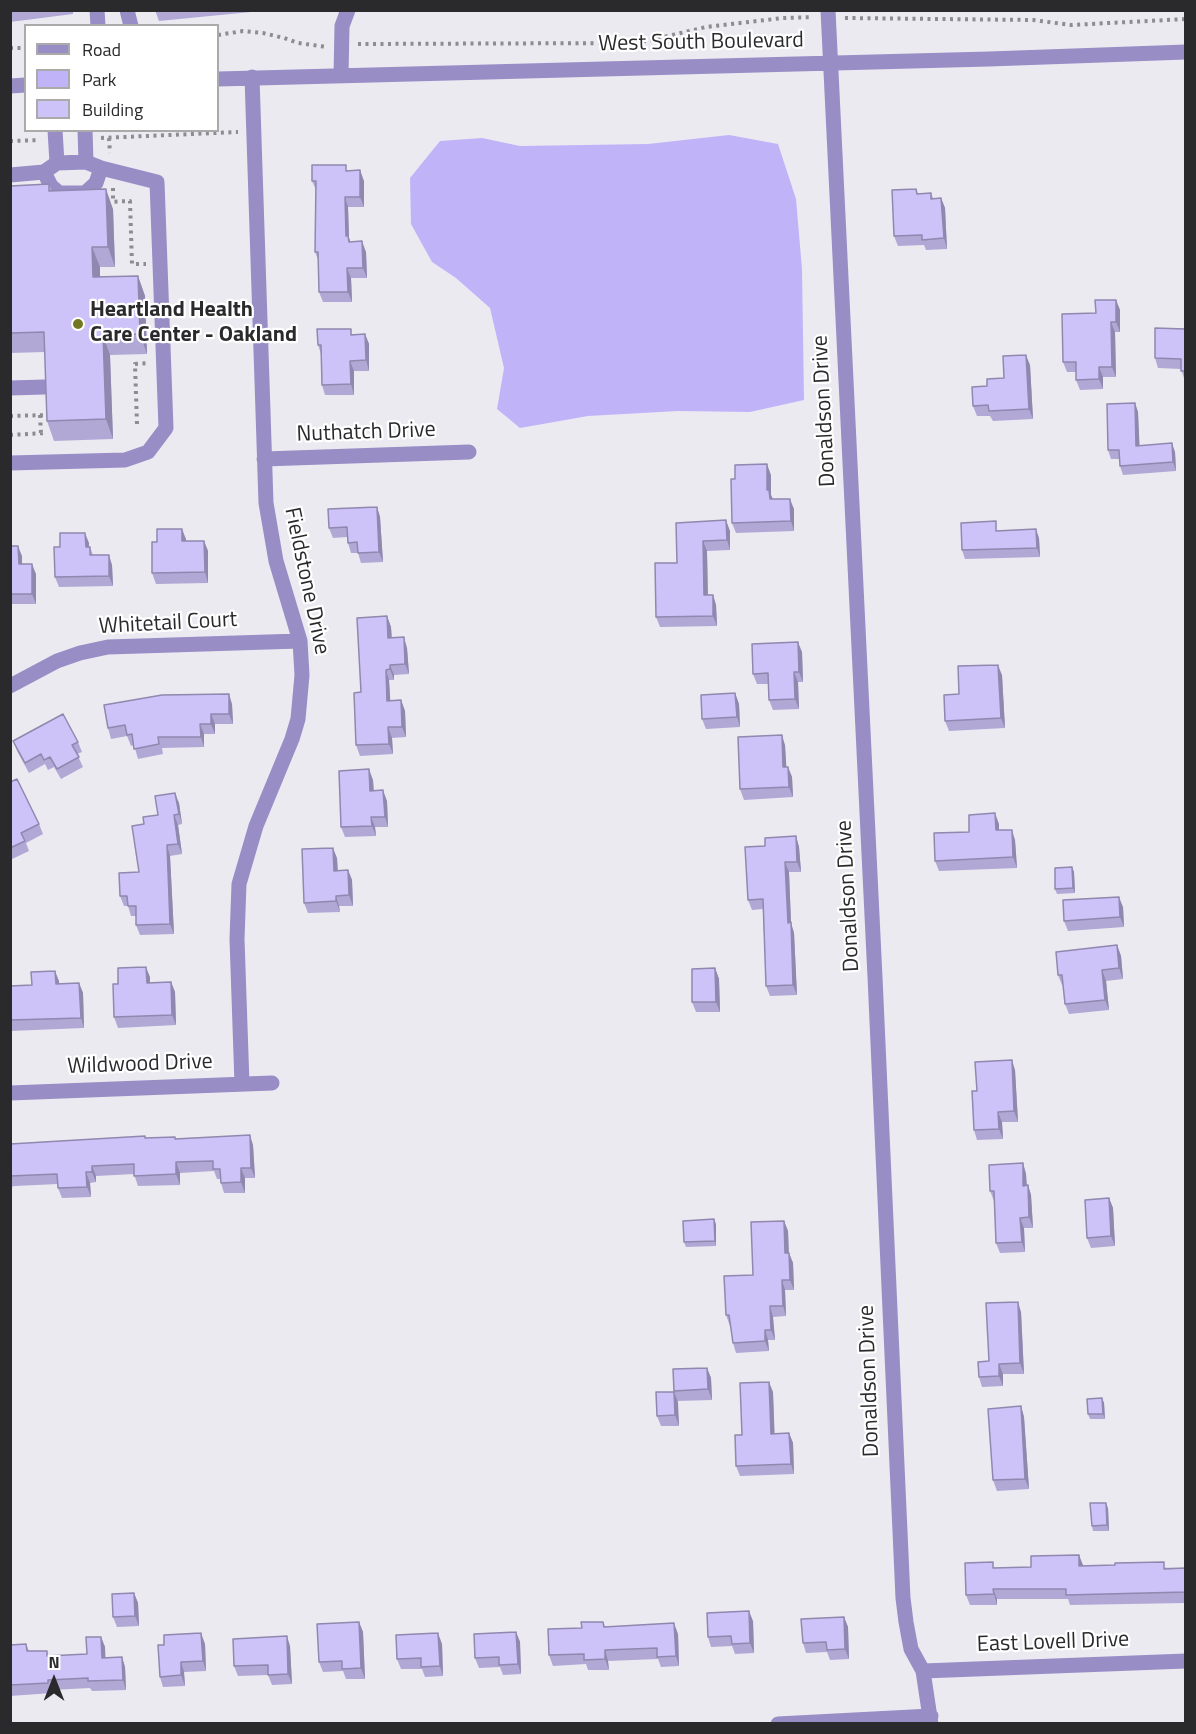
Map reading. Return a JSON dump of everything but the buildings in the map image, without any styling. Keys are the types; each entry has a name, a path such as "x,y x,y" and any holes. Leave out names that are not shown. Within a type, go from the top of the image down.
{"street":[{"path":"341,75 342,26 348,10"},
{"name":"Donaldson Drive","path":"822,14 831,63 903,1598 911,1649 923,1671 931,1720"},
{"name":"West South Boulevard","path":"219,78 1185,52"},
{"name":"Fieldstone Drive","path":"242,1084 237,939 239,884 249,843 286,756 298,719 302,675 300,641 270,532 266,503 252,77"},
{"path":"55,135 50,168 51,186 59,194 85,193 96,183 106,164"},
{"path":"85,135 86,162"},
{"path":"10,176 86,162 106,164 157,182 166,428 148,452 125,460 10,463"},
{"path":"10,388 44,387"},
{"name":"Nuthatch Drive","path":"264,459 469,452"},
{"name":"Whitetail Court","path":"10,686 57,661 108,647 300,641"},
{"name":"Wildwood Drive","path":"10,1093 272,1083"},
{"name":"East Lovell Drive","path":"923,1671 1185,1660"},
{"path":"778,1724 931,1720"}],"path":[{"path":"354,45 628,43 706,27 822,14"},
{"path":"844,18 1033,20 1071,25 1185,19"},
{"path":"219,35 243,31 263,33 298,44 325,47"},
{"path":"85,135 110,138 240,132"},
{"path":"10,141 55,135"},
{"path":"106,164 110,138"},
{"path":"112,182 113,202"},
{"path":"104,202 130,201 132,264 147,264 148,275"},
{"path":"137,424 135,364 151,363 151,352"},
{"path":"10,435 43,434 40,415"},
{"path":"10,416 48,415"}],"green space":[{"path":"729,135 778,144 796,199 802,269 804,400 750,412 678,411 588,416 520,428 497,409 504,368 490,308 456,278 432,262 411,224 410,178 440,141 482,138 520,146 648,144"}],"place":[{"name":"Heartland Health Care Center - Oakland","path":"78,324"}]}
